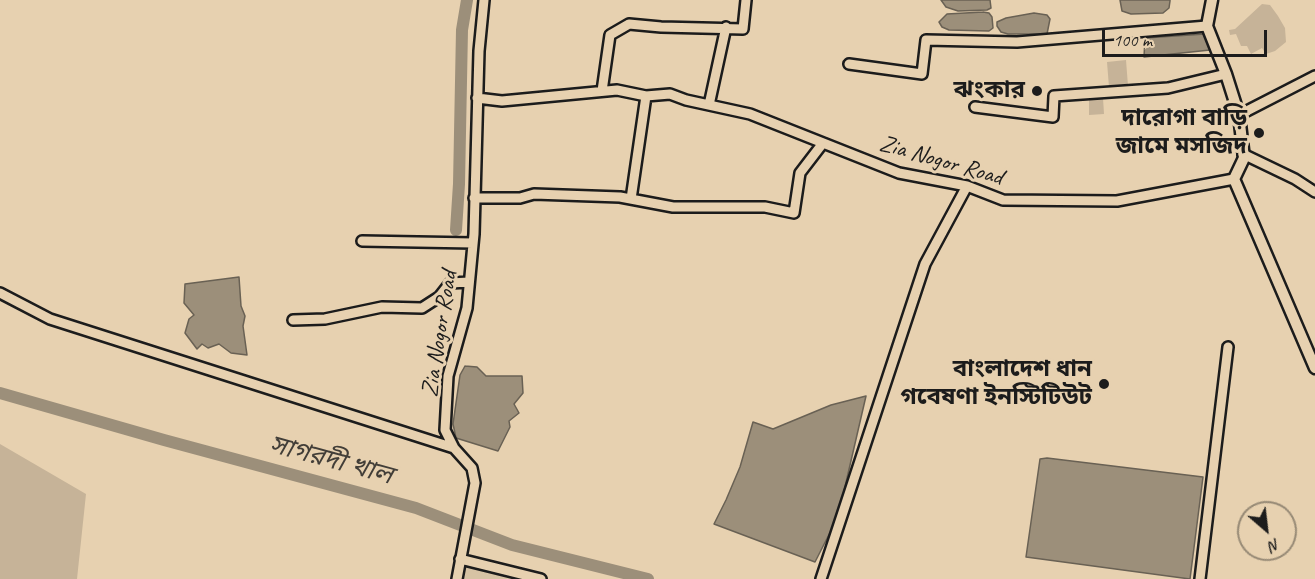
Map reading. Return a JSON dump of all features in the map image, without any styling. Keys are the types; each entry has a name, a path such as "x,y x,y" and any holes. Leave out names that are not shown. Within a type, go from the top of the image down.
{"street":[{"name":"Zia Nogor Road","path":"457,579 475,483 472,468 454,448 445,430 448,376 467,308 473,243 477,98 484,0"},
{"path":"602,91 610,35 629,24 743,29 746,0"},
{"path":"1212,0 1207,26 1239,115 1243,154 1234,178 1315,368"},
{"path":"849,64 922,74 926,40 1017,42 1207,26"},
{"path":"709,105 726,27"},
{"path":"975,107 1053,117 1054,96 1168,88 1226,74"},
{"path":"1239,115 1315,76"},
{"name":"Zia Nogor Road","path":"477,98 502,101 617,90 646,96 670,94 686,100 750,114 899,173 967,186 1003,200 1117,201 1234,178"},
{"path":"631,199 646,96"},
{"path":"474,198 520,198 534,194 631,199 672,207 765,207 795,213 800,172 824,143"},
{"path":"1243,154 1295,179 1315,192"},
{"path":"821,579 925,264 967,186"},
{"path":"362,241 473,243"},
{"path":"293,320 326,319 382,307 422,308 439,297 450,283 469,282"},
{"path":"0,293 50,319 163,357 454,448"},
{"path":"1200,579 1228,347"},
{"path":"461,555 541,579"}],"shaded area":[{"path":"941,0 990,0 991,8 958,11 946,7"},
{"path":"1120,0 1170,1 1169,8 1163,13 1131,14 1122,11"},
{"path":"1262,4 1270,5 1278,16 1285,28 1286,42 1275,51 1266,54 1262,48 1251,54 1247,46 1241,46 1236,34 1230,35 1229,30 1235,29"},
{"path":"989,13 992,17 993,28 989,31 949,30 942,27 939,22 947,14"},
{"path":"1034,13 1047,15 1050,19 1047,34 1008,34 1001,32 997,26 997,22 1006,18"},
{"path":"1205,34 1210,50 1144,57 1145,38"},
{"path":"1126,60 1128,86 1109,87 1107,62"},
{"path":"1089,98 1103,98 1104,114 1089,115"},
{"path":"239,277 241,306 245,316 243,326 247,355 231,353 219,344 208,348 202,344 197,349 185,333 189,319 194,315 184,303 185,284"},
{"path":"465,366 477,367 486,376 522,376 523,393 514,404 519,413 509,421 510,427 498,451 456,438 453,424 460,375"},
{"path":"866,396 838,517 815,562 714,524 740,467 753,422 773,429 831,405"},
{"path":"0,444 86,494 77,579 0,579"},
{"path":"1040,459 1203,477 1190,579 1026,557"},
{"path":"466,562 538,579 464,579"}],"waterway":[{"path":"456,230 462,30 467,0"},
{"name":"সাগরদী খাল","path":"0,393 416,508 512,545 648,579"}],"place":[{"name":"ঝংকার","path":"1037,91"},
{"name":"দারোগা বাড়ি জামে মসজিদ","path":"1259,133"},
{"name":"বাংলাদেশ ধান গবেষণা ইনস্টিটিউট","path":"1104,384"}]}
